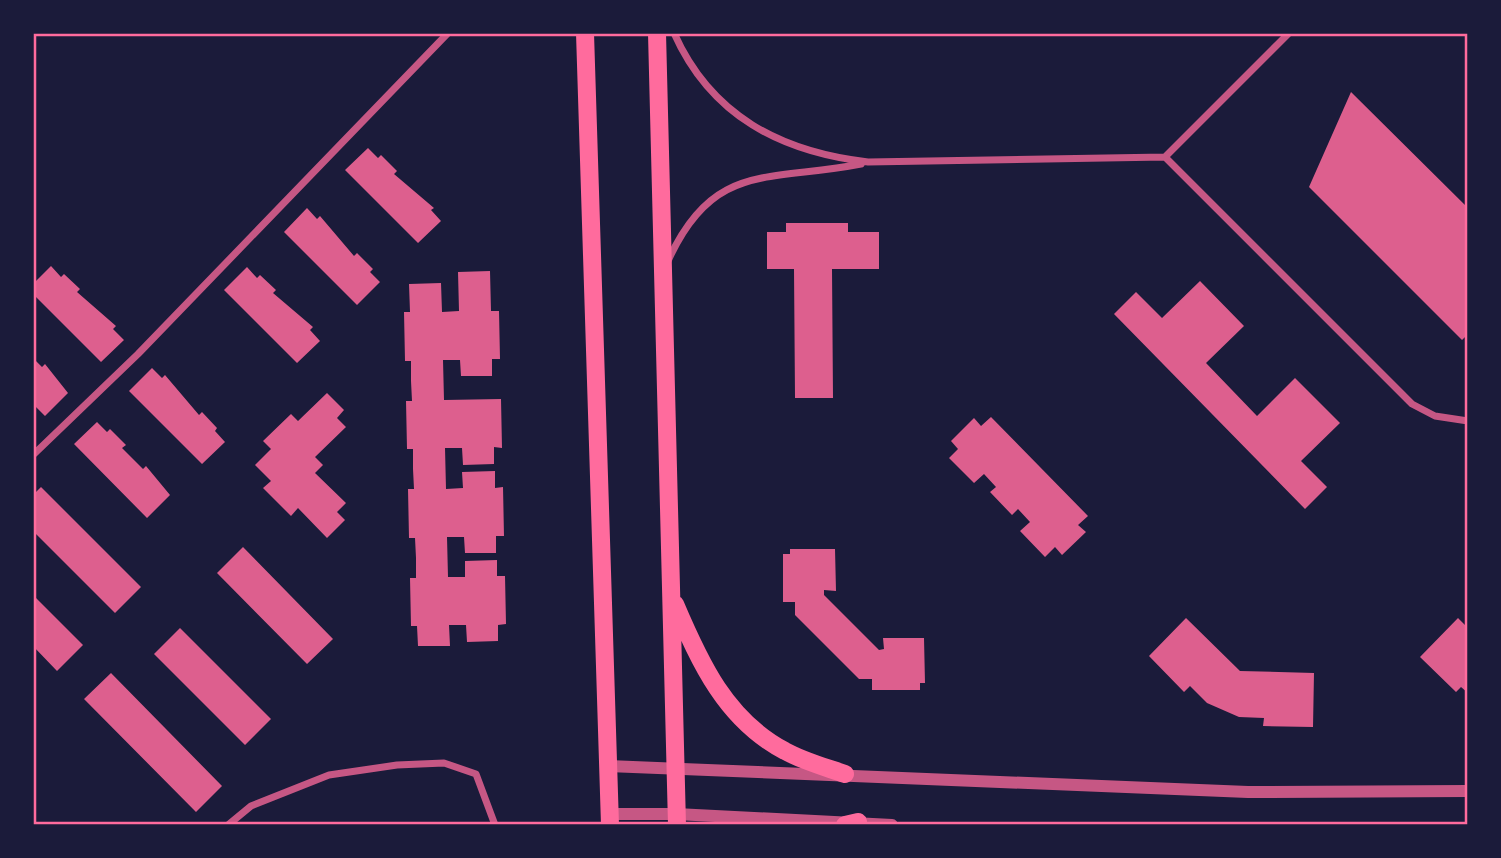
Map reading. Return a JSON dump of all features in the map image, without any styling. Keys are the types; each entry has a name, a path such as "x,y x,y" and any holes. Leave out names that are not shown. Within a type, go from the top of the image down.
{"main road":[{"path":"657,33 676,819"},
{"path":"585,42 610,819"},
{"path":"671,595 714,687 733,711 754,732 786,752 845,774"}],"street":[{"path":"33,455 138,354 448,33"},
{"path":"576,33 585,42"},
{"path":"674,33 702,81 720,103 746,122 811,152 868,162"},
{"path":"663,272 687,224 702,206 722,190 743,181 812,173 868,162 1165,157 1289,33"},
{"path":"1165,157 1412,404 1436,416 1468,421"},
{"path":"228,825 251,806 329,775 397,765 444,762 476,774 495,825"},
{"path":"608,766 1248,792 1468,791"},
{"path":"610,819 892,825"}],"building":[{"path":"1351,92 1468,208 1468,334 1462,340 1309,187"},
{"path":"368,148 378,158 381,155 397,171 394,174 434,208 431,210 441,221 418,243 345,170"},
{"path":"307,208 317,219 320,216 354,256 357,253 373,269 370,272 380,282 357,305 284,232"},
{"path":"786,223 848,223 848,232 879,232 879,269 832,269 833,398 795,398 794,269 767,269 767,232 786,232"},
{"path":"51,266 61,277 64,274 80,289 77,292 116,326 113,329 124,340 101,362 33,294 33,284"},
{"path":"247,267 257,278 260,275 276,290 273,293 313,327 310,330 320,341 297,363 224,290"},
{"path":"490,271 491,311 499,311 500,359 492,359 492,376 461,376 460,360 443,360 444,400 501,399 502,448 494,447 494,464 463,465 462,448 445,448 446,489 463,488 462,472 495,471 495,488 503,487 504,536 496,536 496,553 465,553 464,537 447,537 448,577 465,577 465,561 497,560 497,576 505,576 506,624 498,625 498,641 467,642 466,625 449,625 450,646 418,646 417,626 411,626 410,578 416,578 416,558 415,538 409,538 408,489 414,489 413,449 407,449 406,401 412,401 411,361 405,361 404,312 410,312 409,284 441,283 442,312 459,311 458,272"},
{"path":"1200,281 1244,326 1206,363 1257,416 1295,378 1340,423 1301,461 1327,487 1305,509 1114,314 1136,292 1162,318"},
{"path":"33,358 42,367 45,364 68,393 45,416 33,404"},
{"path":"152,368 162,378 165,375 199,415 202,412 217,428 215,431 225,442 202,464 129,391"},
{"path":"327,393 344,410 337,418 346,427 315,457 323,465 315,473 346,503 337,512 345,520 327,538 298,508 291,516 263,488 271,481 255,465 271,449 263,441 291,414 298,421"},
{"path":"991,417 1088,516 1078,525 1086,532 1062,555 1055,547 1045,557 1020,531 1030,522 1018,509 1012,515 990,492 996,487 984,474 974,483 949,458 958,449 951,441 974,418 981,426"},
{"path":"97,422 107,432 110,429 126,445 122,448 143,469 146,466 170,495 147,518 74,444"},
{"path":"41,487 141,587 115,613 33,531 33,495"},
{"path":"243,547 333,639 307,664 217,573"},
{"path":"790,549 835,549 836,591 824,590 824,595 879,650 884,649 883,638 924,638 925,683 920,683 920,690 872,690 872,679 859,679 795,615 795,602 783,602 783,554 790,554"},
{"path":"33,595 83,645 57,671 33,646"},
{"path":"1186,618 1240,671 1314,673 1313,727 1263,726 1264,718 1239,717 1207,703 1190,686 1184,692 1149,656"},
{"path":"1458,618 1468,628 1468,693 1461,687 1456,692 1420,657"},
{"path":"180,628 271,719 245,745 154,654"},
{"path":"111,673 222,786 196,812 84,699"}]}
